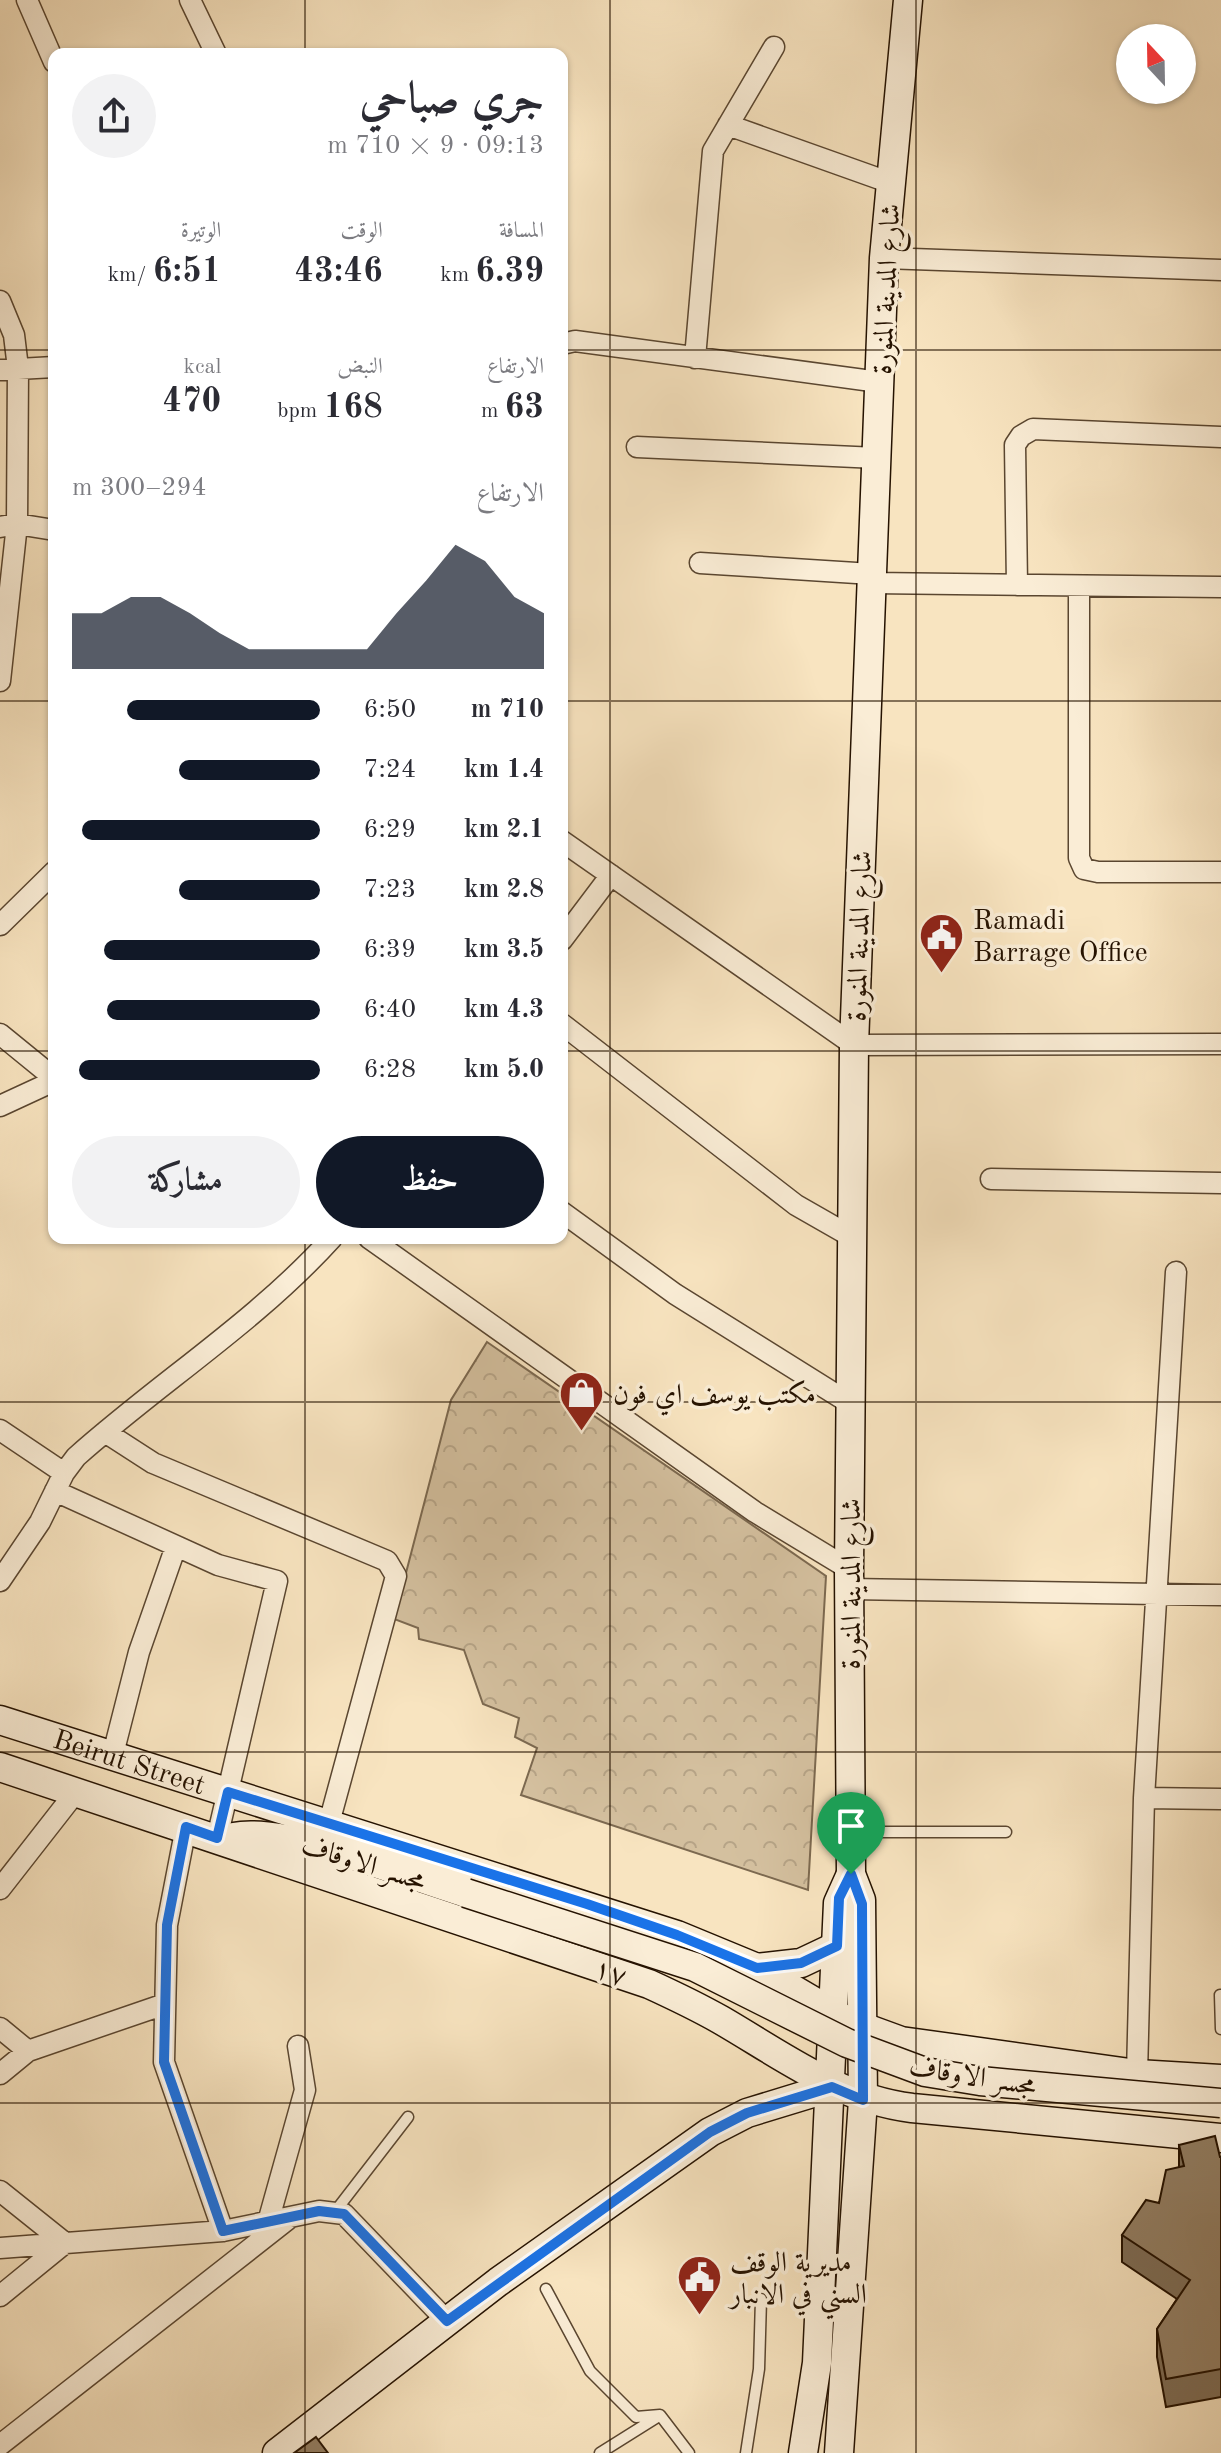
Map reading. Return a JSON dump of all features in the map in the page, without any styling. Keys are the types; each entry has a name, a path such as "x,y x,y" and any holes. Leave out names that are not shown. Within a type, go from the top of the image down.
{"street":[{"path":"27,0 48,48"},
{"path":"190,0 213,48"},
{"name":"شارع المدينة المنورة","path":"851,1874 854,1045 884,258 908,0"},
{"path":"695,358 713,151 774,47"},
{"path":"728,125 891,183"},
{"path":"884,258 1221,270"},
{"path":"0,301 14,335 9,369 9,525 1,675"},
{"path":"568,343 575,341 879,382"},
{"path":"9,369 48,367"},
{"path":"1017,585 1015,445 1021,436 1033,429 1221,437"},
{"path":"637,447 877,458"},
{"path":"9,525 48,529"},
{"path":"700,563 872,578 1017,585 1221,587"},
{"path":"1079,586 1079,858 1084,869 1098,872 1221,872"},
{"path":"568,845 854,1045 1221,1044"},
{"path":"568,932 611,875"},
{"path":"0,925 48,878"},
{"path":"568,1029 796,1205 852,1237"},
{"path":"0,1034 48,1075"},
{"path":"0,1106 48,1083"},
{"path":"991,1179 1221,1183"},
{"path":"568,1216 675,1294 851,1404"},
{"path":"0,1581 40,1522 59,1482 105,1432 231,1333 326,1244"},
{"path":"377,1244 850,1579 1155,1595 1221,1595"},
{"path":"1137,2074 1144,1798 1176,1272"},
{"path":"0,1430 59,1482 176,1546 218,1565 277,1581 217,1838"},
{"path":"105,1432 153,1463 387,1561 394,1568 396,1576 329,1823"},
{"path":"113,1754 139,1652 176,1546"},
{"name":"Beirut Street","path":"0,1720 632,1919 757,1968 864,2029 920,2044 1137,2074 1221,2079"},
{"name":"١٧","path":"0,1767 649,1984 719,2019 832,2087 863,2100 912,2108 1221,2138"},
{"name":"مجسر الاوقاف","path":"228,1792 285,1838"},
{"path":"0,1889 75,1793"},
{"path":"1144,1798 1221,1799"},
{"path":"186,1827 167,1925 164,2062 223,2231"},
{"name":"مجسر الاوقاف","path":"217,1838 252,1833 285,1838 695,1967 847,2043 925,2072 980,2081 1221,2103"},
{"path":"803,2453 817,2363 839,1898 851,1874"},
{"path":"839,2453 863,2100 862,1904 851,1874"},
{"path":"757,1968 801,1963 837,1946"},
{"path":"0,2074 28,2051 165,2004"},
{"path":"0,2028 28,2051"},
{"path":"268,2222 305,2090 298,2046"},
{"path":"277,2453 447,2321 710,2132 747,2113 832,2087"},
{"path":"0,2191 65,2243"},
{"path":"0,2248 223,2231 319,2211 344,2214 447,2321"},
{"path":"0,2445 291,2217"},
{"path":"0,2296 65,2243"}],"lane":[{"path":"851,1832 1006,1832"},
{"path":"1220,1995 1221,2029"},
{"path":"334,2213 408,2117"},
{"path":"546,2289 590,2371 636,2417 660,2415"},
{"path":"746,2453 759,2369 761,2299"},
{"path":"600,2453 660,2415"},
{"path":"660,2415 689,2453"}],"green space":[{"path":"487,1342 826,1576 808,1890 521,1795 537,1748 515,1737 519,1718 483,1704 464,1650 419,1639 418,1628 394,1619 451,1400"}],"building":[{"path":"1215,2136 1221,2157 1221,2369 1166,2379 1157,2329 1190,2280 1122,2235 1146,2200 1159,2203 1166,2170 1184,2166 1179,2145"},
{"path":"316,2437 328,2453 294,2453"}],"place":[{"name":"Ramadi Barrage Office","path":"942,974"},
{"name":"مكتب يوسف اي فون","path":"582,1432"},
{"name":"مديرية الوقف السني في الانبار","path":"699,2316"}],"route":[{"path":"228,1792 587,1904 677,1935 757,1968 801,1963 837,1946 838,1903 841,1890 851,1874 862,1904 863,2100 832,2087 728,2121 447,2321 344,2214 319,2211 223,2231 164,2062 167,1925 186,1827 217,1838 228,1792"}]}
